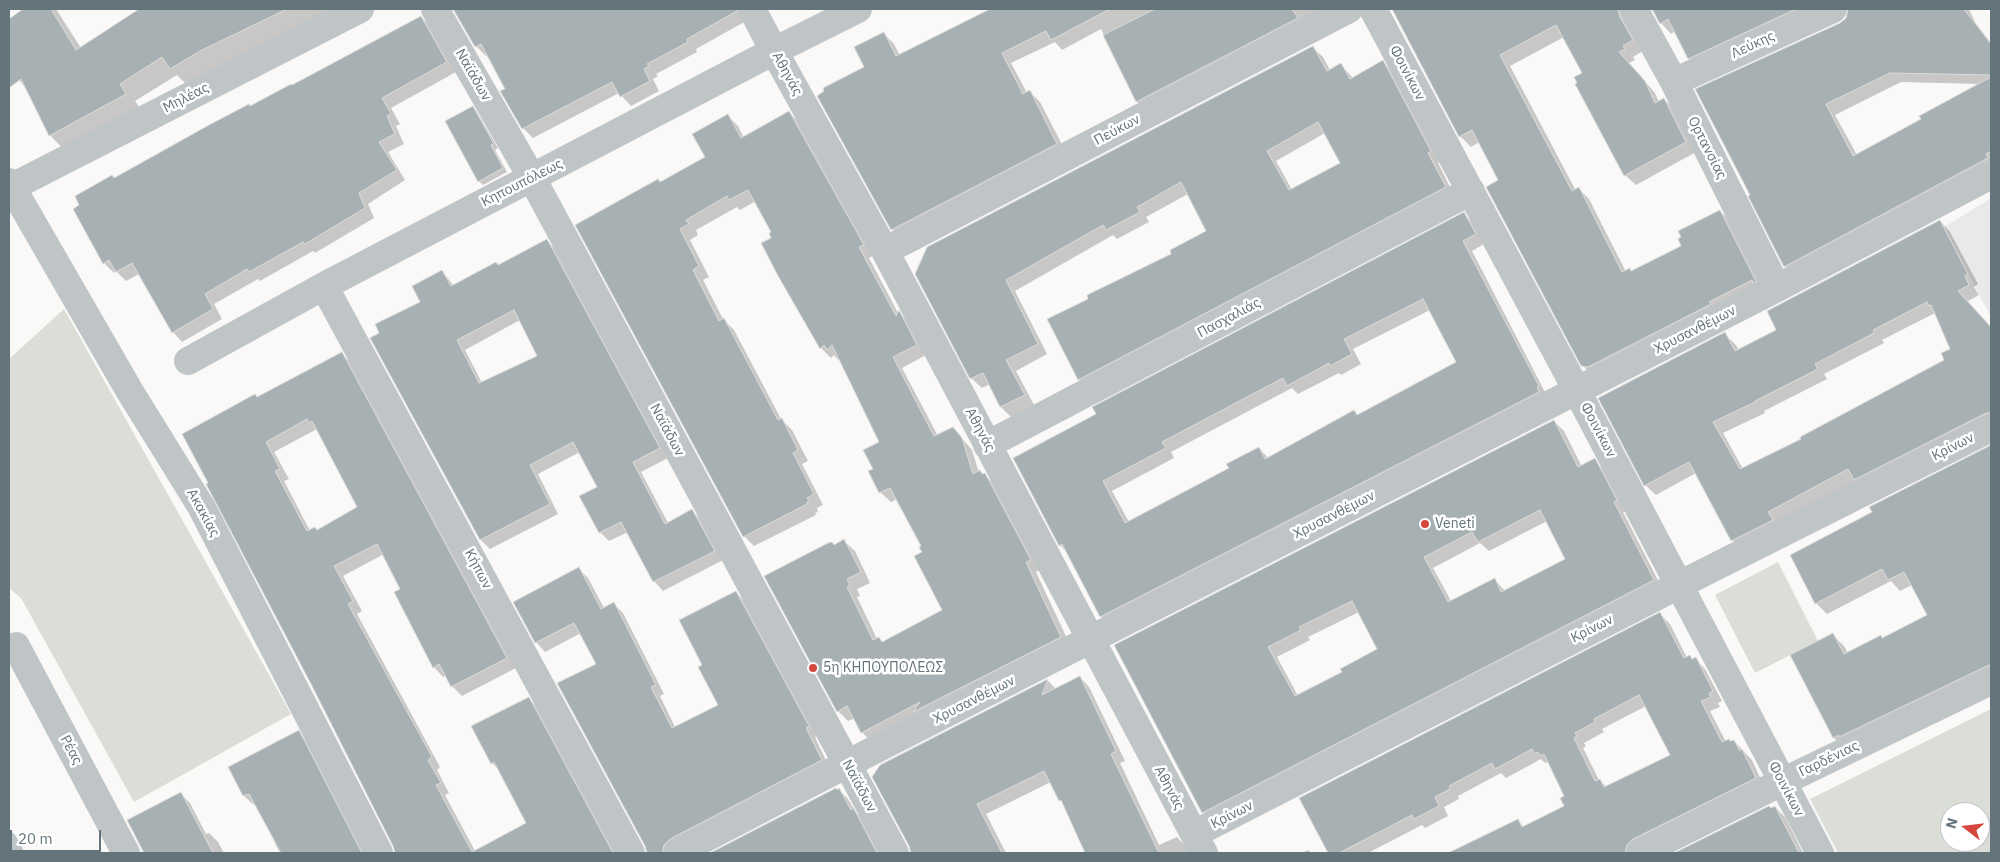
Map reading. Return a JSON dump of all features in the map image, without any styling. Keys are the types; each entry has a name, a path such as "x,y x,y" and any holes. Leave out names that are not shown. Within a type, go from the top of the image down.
{"street":[{"name":"Μηλέας","path":"10,187 360,9"},
{"name":"Ναϊάδων","path":"435,9 532,178 895,853"},
{"name":"Αθηνάς","path":"752,9 884,250 1199,844"},
{"name":"Κηπουπόλεως","path":"188,361 324,286 858,9"},
{"name":"Πεύκων","path":"884,250 1349,9"},
{"name":"Φοινίκων","path":"1373,9 1820,853"},
{"name":"Ορτανσίας","path":"1634,9 1674,82 1777,288"},
{"name":"Λεύκης","path":"1674,82 1833,9"},
{"name":"Χρυσανθέμων","path":"677,853 1777,288 1991,175"},
{"name":"Ακακίας","path":"10,187 129,390 202,508 380,853"},
{"name":"Πασχαλιάς","path":"987,444 1470,191"},
{"name":"Κήπων","path":"324,286 631,853"},
{"name":"Κρίνων","path":"1199,844 1679,585 1991,428"},
{"name":"Ρέας","path":"12,648 126,853"},
{"name":"Γαρδένιας","path":"1640,853 1991,681"}],"lane":[{"path":"9,840 16,853"}],"shaded area":[{"path":"1991,198 1991,317 1944,227"},
{"path":"64,309 291,714 134,802 21,598 9,588 9,359"},
{"path":"1778,562 1818,641 1755,673 1715,595"},
{"path":"1991,709 1991,853 1838,853 1810,799"}],"building":[{"path":"23,9 51,9 76,50 139,9 287,9 200,51 170,69 162,57 120,84 126,94 49,136 21,79 9,88 9,19"},
{"path":"453,9 736,9 737,11 687,39 688,42 647,64 649,66 644,69 650,81 620,97 612,82 522,129 500,91 505,89 481,44 475,47"},
{"path":"990,9 1110,9 1051,40 1046,31 1002,53 1023,94 1030,90 1057,144 891,230 817,96 824,91 823,88 864,67 854,47 884,32 896,56"},
{"path":"1155,9 1292,9 1298,18 1136,102 1103,35"},
{"path":"1392,9 1618,9 1620,17 1633,40 1623,46 1625,49 1619,52 1645,81 1655,103 1664,98 1686,142 1624,176 1575,84 1577,83 1574,77 1582,73 1556,25 1500,55 1572,191 1579,187 1622,272 1630,268 1631,271 1681,246 1678,239 1681,237 1678,231 1720,210 1756,281 1753,283 1752,280 1709,302 1711,304 1588,367 1581,366 1486,187 1498,180 1472,130 1459,137"},
{"path":"1652,9 1796,9 1688,59 1668,19 1660,24"},
{"path":"1848,9 1964,9 1991,44 1991,75 1890,73 1826,104 1853,156 1921,119 1919,116 1991,77 1991,151 1986,154 1988,158 1784,267 1748,196 1750,195 1695,89 1840,23 1846,18"},
{"path":"421,16 447,62 382,98 391,114 387,116 395,134 379,142 397,170 359,193 365,208 305,244 303,242 249,272 247,269 205,294 213,309 172,333 132,263 116,272 109,260 103,264 73,209 79,205 75,196 112,175 114,178 209,125 249,104 250,106 292,85"},
{"path":"1313,46 1327,71 1341,63 1350,79 1383,60 1431,151 1428,153 1446,187 1078,380 1047,319 1088,299 1087,295 1171,254 1170,250 1206,231 1181,182 1137,207 1140,212 1106,230 1103,225 1006,280 1038,344 1006,360 1025,395 1000,407 983,373 970,379 915,274 927,247","holes":["1318,122 1340,163 1289,190 1267,151"]},
{"path":"473,106 494,144 491,145 503,168 478,182 445,121"},
{"path":"789,111 864,245 859,247 896,316 899,310 917,345 893,357 934,436 953,427 962,438 973,474 980,470 982,474 985,473 1031,560 1026,562 1061,637 913,712 920,702 861,733 847,706 837,712 764,576 828,543 832,542 834,545 844,539 861,572 847,579 850,585 847,587 873,640 879,637 882,642 942,610 914,556 922,552 919,547 921,546 890,488 879,493 868,471 873,469 863,450 879,442 832,345 827,350 824,345 820,349 777,274 761,243 771,238 769,233 771,232 748,190 729,200 727,196 686,220 689,224 680,229 699,266 693,270 719,321 724,318 778,420 782,418 798,450 793,453 814,494 807,498 809,501 807,504 743,537 575,225 658,179 660,182 705,157 692,134 728,114 741,138"},
{"path":"1464,212 1476,234 1463,241 1539,386 1537,387 1539,392 1100,617 1062,544 1059,546 1013,458 1096,414 1092,407","holes":["1423,299 1456,362 1357,415 1354,410 1265,459 1259,447 1226,464 1229,468 1125,523 1103,481 1166,448 1162,442 1283,378 1287,386 1329,363 1330,366 1352,354 1344,339"]},
{"path":"1940,220 1968,274 1965,276 1969,285 1958,291 1991,327 1991,412 1854,480 1848,469 1768,512 1773,520 1731,541 1689,462 1644,486 1598,398 1725,332 1735,351 1776,330 1767,311","holes":["1927,302 1929,306 1931,305 1950,349 1941,353 1944,360 1800,437 1801,439 1740,469 1713,422 1818,369 1815,364 1874,333 1873,330"]},
{"path":"547,239 660,448 633,462 665,524 692,509 715,551 653,582 621,522 599,533 579,496 597,487 573,442 530,465 550,504 480,540 370,338 379,333 375,324 420,302 412,286 442,270 451,286 496,262 498,265","holes":["514,310 537,356 479,383 457,340"]},
{"path":"342,352 507,658 451,687 439,664 433,668 394,592 400,589 377,544 334,566 353,601 348,604 432,757 428,760 441,783 436,785 472,852 526,823 494,762 491,764 471,726 529,697 613,853 395,853 311,684 206,484 208,483 182,434 255,394 257,397","holes":["307,419 309,423 312,421 357,507 317,530 315,527 307,531 275,471 280,469 266,442"]},
{"path":"1554,420 1578,467 1595,458 1617,500 1614,502 1654,580 1202,813 1114,645","holes":["1540,510 1565,559 1501,592 1495,578 1448,602 1424,557 1472,532 1478,542","1352,601 1377,649 1340,669 1342,672 1295,696 1268,647 1301,630 1299,627"]},
{"path":"1991,445 1991,664 1839,737 1839,735 1833,738 1790,655 1833,633 1844,654 1881,635 1882,638 1927,615 1904,572 1888,580 1882,569 1815,604 1790,555 1872,512 1869,507"},
{"path":"579,567 601,609 614,602 656,685 651,687 672,728 718,705 698,667 702,665 679,620 736,591 809,726 806,728 822,760 670,839 664,845 662,853 647,853 645,846 557,683 596,664 574,623 535,643 513,602"},
{"path":"1660,612 1684,658 1690,655 1692,659 1696,657 1713,691 1709,693 1711,697 1701,701 1722,742 1729,739 1730,741 1734,740 1740,751 1742,749 1756,778 1633,839 1627,845 1625,853 1448,853 1518,819 1522,827 1564,806 1560,798 1564,796 1544,754 1540,756 1538,752 1534,754 1532,749 1495,769 1492,763 1449,786 1450,789 1435,797 1439,806 1414,819 1412,815 1339,853 1328,853 1299,798","holes":["1639,695 1670,755 1604,787 1600,779 1595,781 1574,738 1577,736 1575,733 1595,722 1594,719"]},
{"path":"1080,676 1116,751 1111,754 1159,853 1085,853 1061,800 1059,801 1044,771 977,804 1002,853 911,853 872,777 880,765 1048,679 1042,695"},
{"path":"299,730 362,853 281,853 249,794 243,796 228,767"},
{"path":"836,788 837,790 839,788 851,810 853,807 877,853 710,853"},
{"path":"181,792 213,853 144,853 127,820"},
{"path":"1769,806 1771,808 1775,806 1799,853 1674,853"}],"place":[{"name":"Veneti","path":"1425,524"},
{"name":"5η ΚΗΠΟΥΠΟΛΕΩΣ","path":"813,668"}]}
